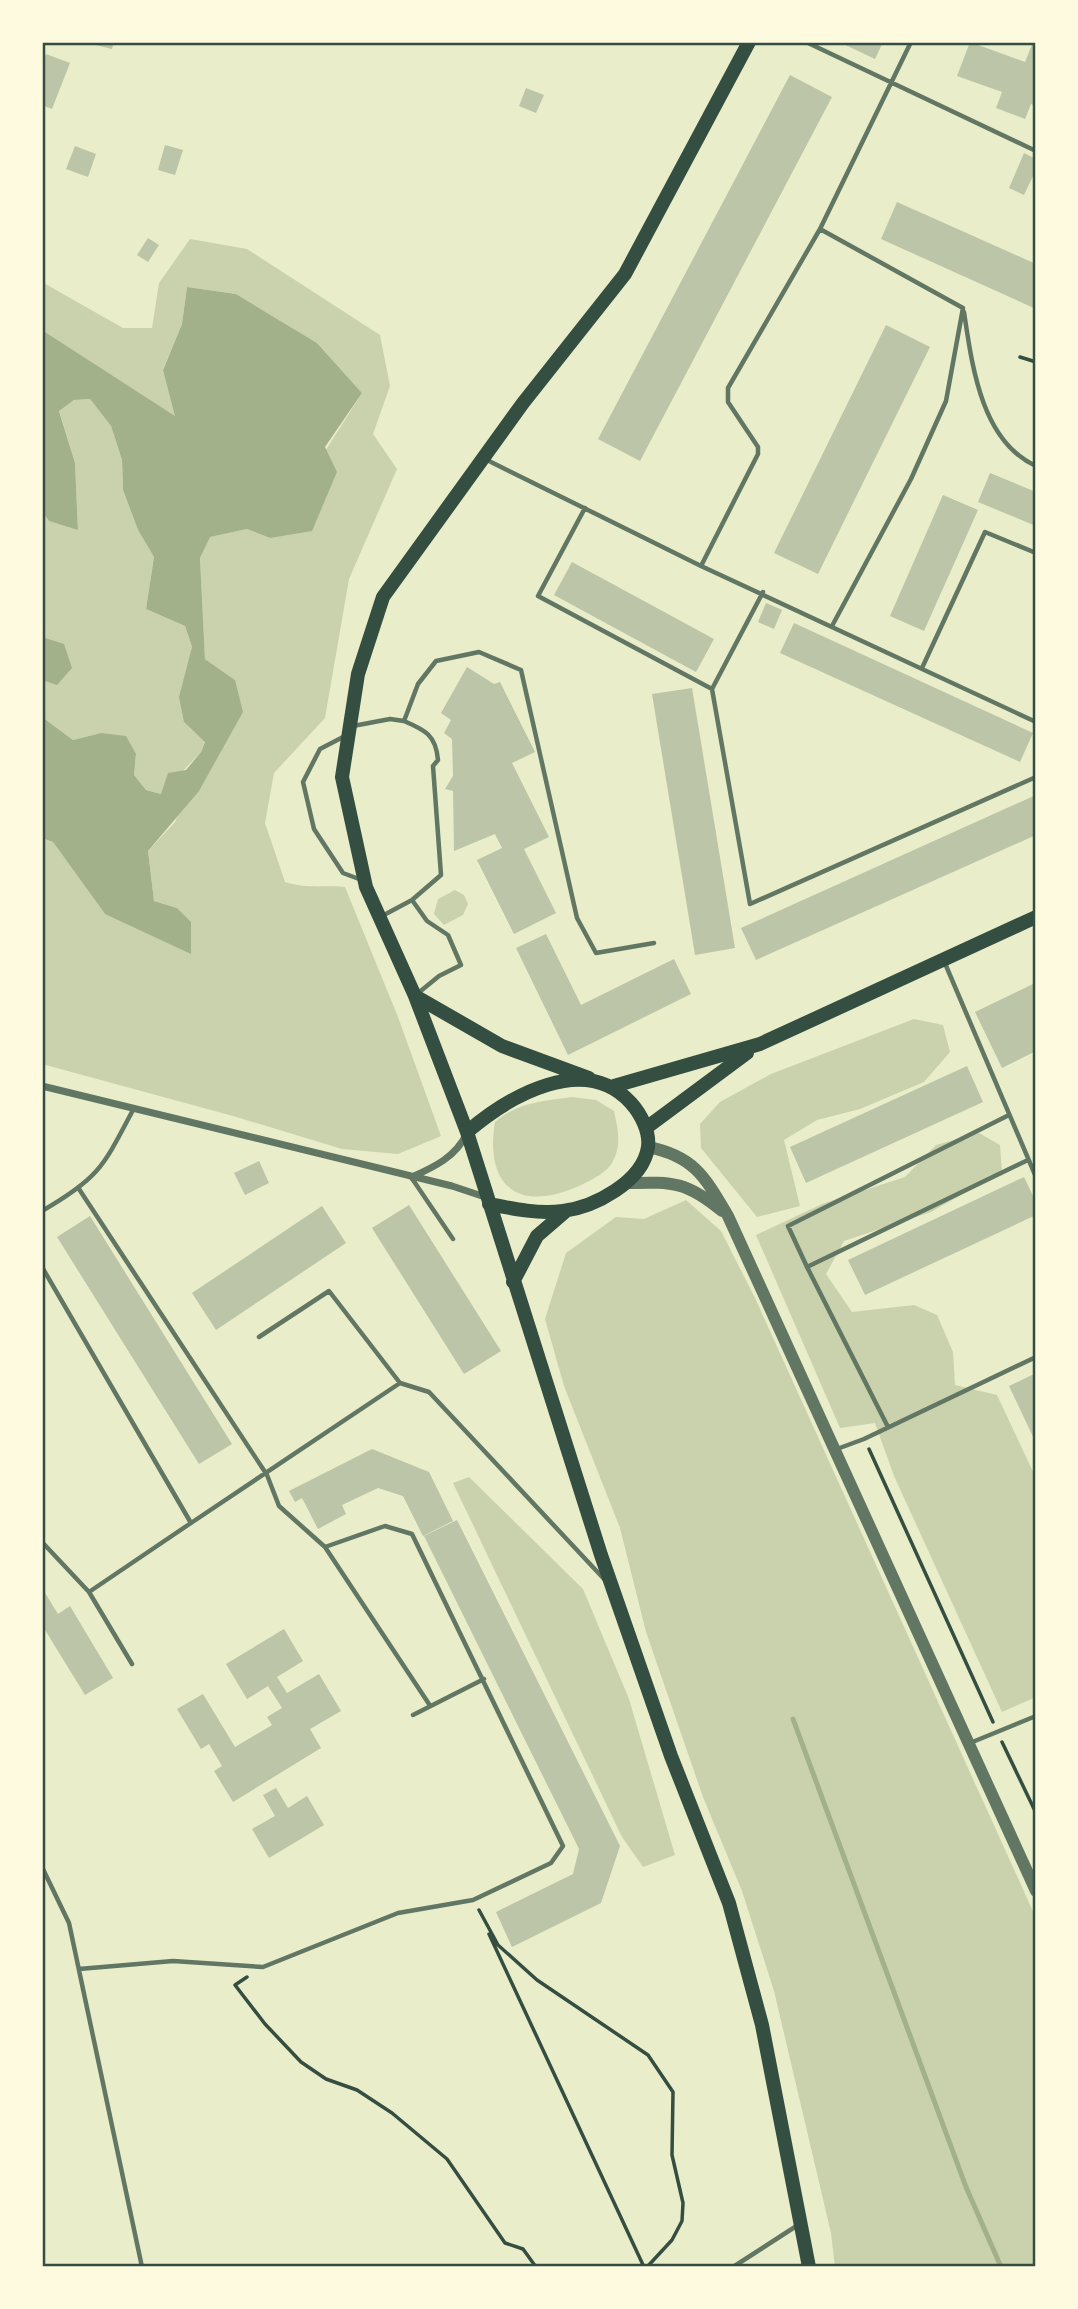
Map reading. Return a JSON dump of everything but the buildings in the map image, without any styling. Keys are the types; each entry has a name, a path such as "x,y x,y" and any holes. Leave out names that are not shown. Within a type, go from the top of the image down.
{"main road":[{"path":"749,42 625,274 523,403 383,597 358,674 352,729 342,777 365,881 415,996 467,1132 513,1282 614,1589 671,1756 729,1903 762,2025 809,2267"},
{"path":"614,1086 760,1044 1036,918"},
{"path":"415,996 502,1046 614,1086 634,1106 646,1128 648,1147 641,1163 627,1182 596,1200 566,1211 537,1236 513,1282"},
{"path":"646,1128 760,1044"},
{"path":"467,1132 496,1108 524,1093 553,1084 593,1080"},
{"path":"489,1201 518,1210 566,1211"}],"street":[{"path":"42,1086 411,1177 489,1201"},
{"path":"411,1177 441,1163 457,1149 467,1132"},
{"path":"648,1147 673,1152 692,1163 709,1183 728,1216 1036,1891"},
{"path":"627,1182 681,1185 697,1190 728,1216"}],"lane":[{"path":"806,42 1036,151"},
{"path":"701,566 758,454 758,447 728,402 728,388 820,229 911,42"},
{"path":"820,229 963,308"},
{"path":"963,308 969,346 989,421 1025,461 1036,466"},
{"path":"832,626 911,480 946,401 963,308"},
{"path":"484,459 701,566 763,592 1036,722"},
{"path":"585,508 538,596 712,690"},
{"path":"922,669 985,532 1036,554"},
{"path":"763,592 712,690 750,904 1036,777"},
{"path":"404,721 418,684 436,661 479,652 521,670 577,918 596,953 654,943"},
{"path":"365,881 343,873 314,829 303,782 320,749 352,729 390,719 404,721 428,732 437,745 439,760 433,766 441,875 412,900 379,918"},
{"path":"412,900 427,921 448,935 460,965 439,976 415,996"},
{"path":"943,960 1036,1177"},
{"path":"42,1211 79,1189 103,1167 132,1110"},
{"path":"888,1427 788,1226 1009,1115"},
{"path":"807,1267 1028,1160"},
{"path":"411,1177 453,1239"},
{"path":"79,1189 267,1475 279,1506 325,1547 429,1704"},
{"path":"42,1267 191,1524"},
{"path":"259,1337 329,1291 400,1383 429,1392 614,1589"},
{"path":"835,1449 864,1439 1036,1357"},
{"path":"89,1592 267,1475 400,1383"},
{"path":"79,1969 173,1961 263,1967 398,1913 473,1900 551,1863 563,1846 412,1534 385,1526 325,1547"},
{"path":"42,1542 89,1592 132,1664"},
{"path":"413,1715 429,1704 484,1679"},
{"path":"969,1744 1036,1716"},
{"path":"42,1867 69,1923 142,2267"},
{"path":"733,2267 799,2225"}],"path":[{"path":"1020,357 1036,362"},
{"path":"864,1439 1036,1813"},
{"path":"473,1900 498,1945 537,1980 648,2055 673,2092 672,2155 683,2203 682,2221 671,2240 645,2267 473,1900"},
{"path":"263,1967 235,1984 265,2024 301,2062 326,2079 356,2090 392,2113 447,2159 505,2243 523,2249 536,2267"}],"shaded area":[{"path":"190,239 247,249 380,335 390,386 373,434 397,469 349,579 325,718 274,773 265,823 285,882 307,886 345,887 398,1017 441,1136 398,1154 342,1149 42,1064 42,838 53,842 105,914 177,908 154,901 148,851 175,822 235,680 205,659 200,558 209,537 247,529 270,538 362,393 317,343 236,294 187,287 182,324 163,369 176,417 42,330 42,282 123,328 152,328 159,283"},
{"path":"187,287 236,294 317,343 362,393 325,447 337,472 312,531 270,538 247,529 210,537 200,558 205,659 235,680 243,712 199,791 148,851 154,901 177,908 191,922 191,954 105,914 53,842 42,838 42,717 73,740 101,733 126,736 136,754 134,775 146,790 161,794 168,773 186,770 201,752 205,742 184,722 179,697 192,647 185,626 146,609 154,557 138,530 123,490 122,460 111,426 90,399 74,400 59,411 75,463 78,530 49,521 42,512 42,330 175,416 163,370 182,324"},
{"path":"90,399 111,426 122,460 123,490 138,530 154,557 146,609 185,626 192,647 184,722 205,741 201,752 161,794 146,790 134,775 136,754 101,733 73,740 42,717 42,680 57,684 42,637 42,513 49,521 78,529 75,463 59,410 74,400"},
{"path":"42,637 64,644 72,668 57,685 42,680"},
{"path":"455,890 464,895 468,904 463,915 444,925 434,914 438,899"},
{"path":"914,1019 943,1025 950,1052 924,1082 860,1109 817,1120 784,1140 800,1206 757,1217 701,1148 700,1124 720,1102 771,1074"},
{"path":"572,1097 596,1100 614,1111 618,1144 612,1163 593,1179 560,1193 525,1195 511,1189 502,1179 495,1164 495,1122 522,1106"},
{"path":"979,1133 1000,1145 1002,1172 931,1212 844,1241 826,1274 852,1312 914,1305 937,1315 953,1352 955,1385 997,1395 1036,1478 1036,1697 1002,1712 894,1476 875,1423 840,1428 756,1235 822,1204 905,1177 936,1145"},
{"path":"686,1200 721,1231 755,1298 1036,1918 1036,2267 835,2267 831,2233 774,1991 742,1891 703,1797 646,1632 620,1528 564,1386 545,1319 566,1253 616,1217 644,1219"},
{"path":"469,1477 583,1589 629,1699 675,1855 643,1867 622,1837 453,1483"}],"waterway":[{"path":"793,1719 966,2187 1001,2267"}]}
